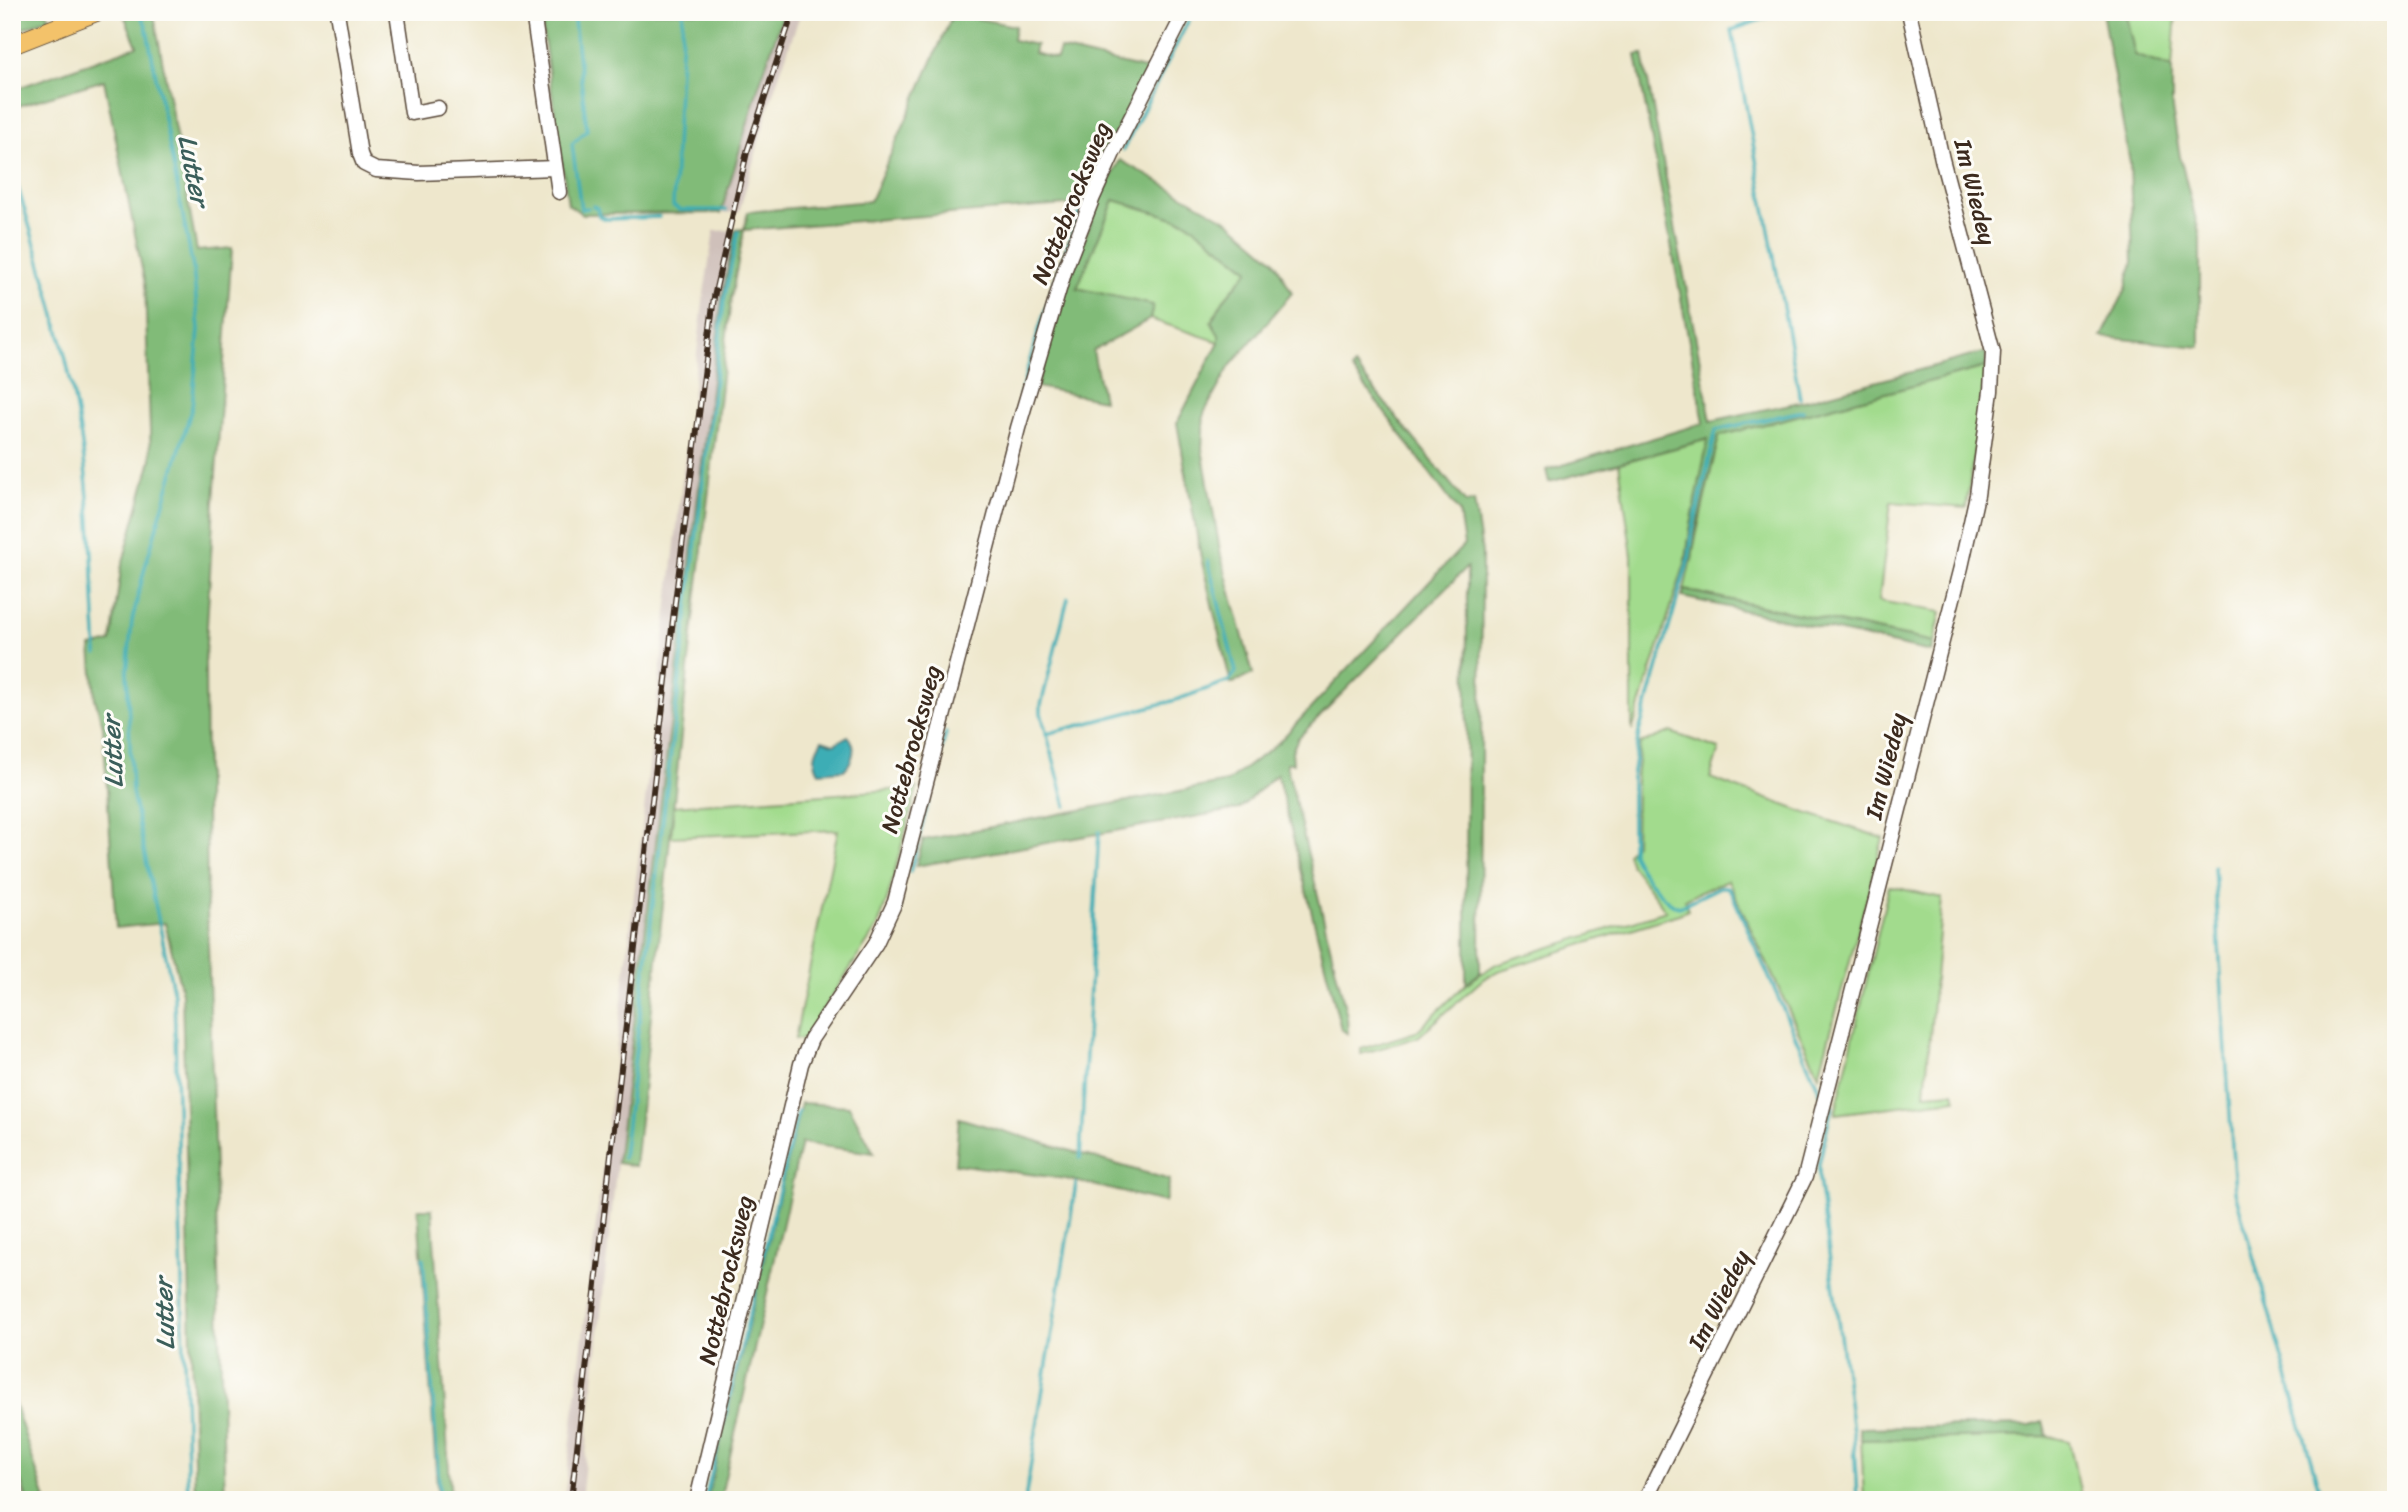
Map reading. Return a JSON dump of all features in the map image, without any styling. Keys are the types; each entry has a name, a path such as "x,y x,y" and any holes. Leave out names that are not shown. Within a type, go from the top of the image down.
{"main road":[{"path":"12,45 96,12"}],"street":[{"path":"337,12 360,154 364,164 376,170 419,173 555,168"},
{"path":"397,12 412,113 438,108"},
{"path":"533,12 559,192"},
{"name":"Nottebrocksweg","path":"697,1500 801,1064 811,1039 876,943 894,902 1018,428 1065,269 1113,153 1185,12"},
{"name":"Im Wiedey","path":"1645,1500 1805,1177 1977,495 1991,391 1993,352 1942,159 1909,12"}],"shaded area":[{"path":"784,12 801,12 773,93 739,212 721,213 758,88"},
{"path":"735,230 722,298 673,691 617,1163 581,1500 564,1500 704,293 714,231"},
{"path":"20,1478 27,1500 12,1500 12,1480"}],"green space":[{"path":"12,12 47,12 50,18 12,33"},
{"path":"129,12 159,12 154,15 197,251 232,248 205,662 207,910 225,1500 195,1500 182,993 165,923 116,928 103,726 95,699 91,647 111,642 121,569 151,460 145,284 104,80 12,108 12,90 137,46 124,15"},
{"path":"540,12 784,12 721,213 582,214 568,204"},
{"path":"2102,12 2125,12 2135,55 2172,68 2172,109 2180,157 2200,236 2200,347 2102,337 2126,289 2133,262 2130,163"},
{"path":"2125,12 2176,12 2172,68 2135,56"},
{"path":"953,14 1015,26 1013,40 1036,45 1034,53 1057,59 1060,49 1148,70 1079,204 744,230 731,299 635,1166 617,1163 722,298 735,230 744,229 748,212 870,201"},
{"path":"1643,54 1711,421 1804,401 1986,352 1986,367 1719,436 1696,530 1692,561 1686,560 1708,439 1549,482 1546,470 1704,423 1636,55"},
{"path":"1120,160 1230,222 1274,260 1292,293 1230,366 1204,413 1202,449 1221,556 1253,674 1231,684 1201,558 1177,423 1219,342 1219,335 1211,322 1223,301 1249,270 1187,222 1114,200 1077,288 1153,305 1150,319 1093,351 1103,400 1037,387 1083,243"},
{"path":"1114,199 1187,222 1249,270 1223,301 1219,342 1150,319 1152,305 1077,288"},
{"path":"1355,366 1466,503 1474,501 1482,552 1480,973 1466,984 1467,567 1298,738 1292,751 1293,763 1286,763 1347,1016 1348,1034 1341,1029 1277,774 1239,809 916,866 923,840 1227,782 1279,742 1464,545 1459,512 1352,369"},
{"path":"1986,367 1966,508 1891,502 1879,601 1941,612 1934,642 1684,590 1719,436"},
{"path":"1709,439 1686,560 1632,731 1632,556 1619,463"},
{"path":"1684,590 1934,642 1931,652 1682,597"},
{"path":"1670,732 1719,749 1710,778 1883,838 1819,1075 1728,880 1684,899 1688,910 1679,914 1498,971 1482,980 1418,1037 1361,1054 1361,1049 1416,1032 1466,984 1496,964 1666,911 1631,865 1627,854 1635,844 1636,778 1640,744"},
{"path":"917,788 878,926 803,1040 795,1039 838,830 671,837 674,806"},
{"path":"1889,886 1942,898 1925,1094 1954,1092 1956,1099 1835,1114"},
{"path":"801,1103 849,1106 874,1153 801,1143 720,1500 707,1500"},
{"path":"959,1118 1170,1180 1165,1202 1066,1179 955,1164"},
{"path":"2396,1198 2396,1297 2391,1200"},
{"path":"418,1209 432,1209 451,1500 438,1500"},
{"path":"12,1396 46,1500 27,1500 20,1479 12,1480"},
{"path":"2043,1421 2047,1436 1861,1440 1859,1428 2030,1425"},
{"path":"2047,1436 2069,1441 2082,1500 1864,1500 1861,1440"}],"water":[{"path":"848,736 854,749 844,770 819,772 815,756 822,740 834,744"}],"waterway":[{"name":"Lutter","path":"139,12 146,25 193,268 199,329 192,407 145,567 132,621 127,672 132,792 174,995 188,1500"},
{"path":"573,12 587,130 572,144 581,209 588,208"},
{"path":"683,12 673,206 680,210 726,210"},
{"path":"1123,150 1193,12"},
{"path":"1782,12 1732,30 1800,398"},
{"path":"12,168 53,308 77,416 88,502 97,654"},
{"path":"1020,395 1049,297 1084,201"},
{"path":"593,206 597,208 599,216 607,219 659,217"},
{"path":"623,1158 724,301 738,232"},
{"path":"1803,411 1716,430 1689,558 1639,732 1632,779 1632,854 1652,885 1679,907 1720,887 1727,887 1821,1094"},
{"path":"1046,734 1176,700 1229,681 1236,672 1208,561"},
{"path":"1066,806 1041,705 1068,598"},
{"path":"910,872 946,733"},
{"path":"1080,1158 1099,832"},
{"path":"2214,867 2235,1192 2322,1500"},
{"path":"895,925 900,907"},
{"path":"1832,1106 1819,1164 1819,1179 1854,1439 1857,1500"},
{"path":"705,1500 798,1111"},
{"path":"1025,1500 1076,1184"},
{"path":"423,1258 440,1500"}],"railway":[{"path":"571,1500 675,602 714,297 747,152 793,12"}]}
